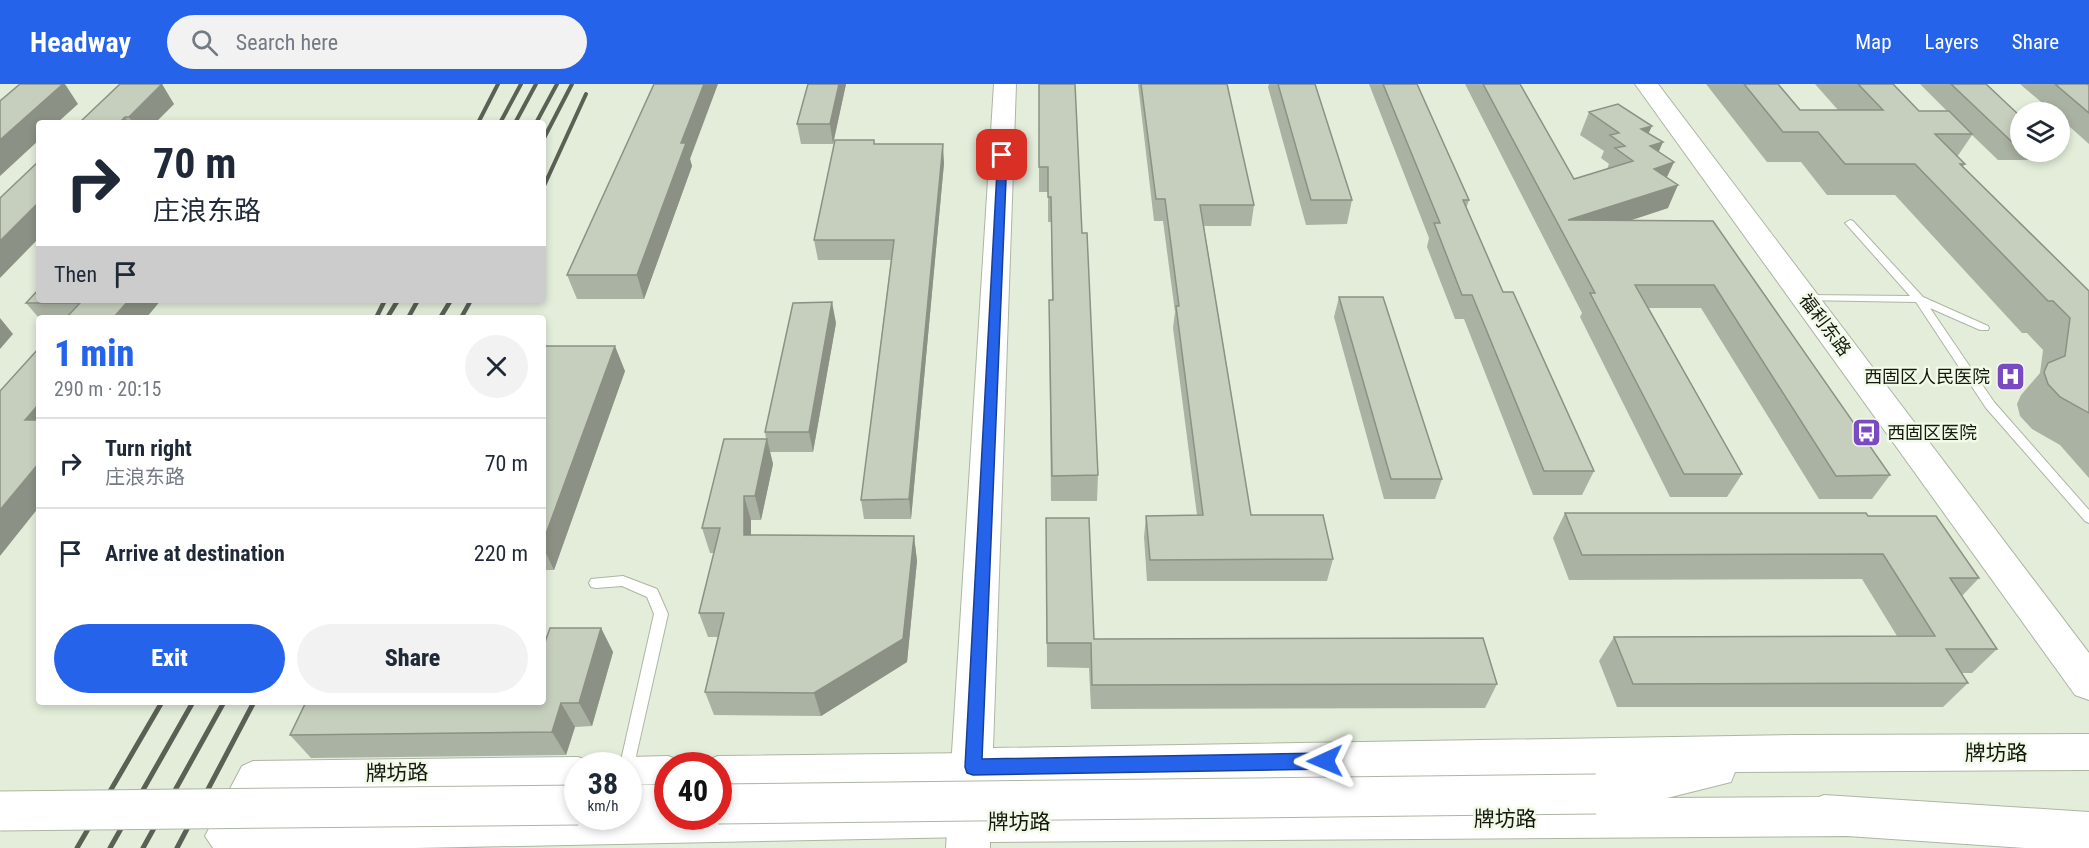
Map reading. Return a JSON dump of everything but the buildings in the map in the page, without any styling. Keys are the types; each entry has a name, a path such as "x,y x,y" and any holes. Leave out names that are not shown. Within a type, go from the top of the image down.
{"main road":[{"path":"970,810 1005,84"},
{"name":"福利东路","path":"1646,84 2089,683"},
{"name":"牌坊路","path":"970,810 1795,753 2089,752"},
{"name":"牌坊路","path":"1596,794 1795,753"},
{"name":"牌坊路","path":"732,805 1596,794 1846,817 2089,832"},
{"name":"牌坊路","path":"0,811 564,806"},
{"name":"牌坊路","path":"970,810 1846,817"}],"street":[{"name":"牌坊路","path":"564,771 253,776 226,809 222,836 970,810"},
{"name":"牌坊路","path":"732,772 970,810"},
{"path":"732,805 970,810"}],"lane":[{"path":"1850,223 1919,299 1990,405 2089,518"},
{"path":"1804,298 1919,299 1984,328"},
{"path":"596,583 623,581 652,593 661,614 630,752"}],"railway":[{"path":"480,120 498,84"},
{"path":"502,120 521,84"},
{"path":"517,120 536,84"},
{"path":"538,120 557,84"},
{"path":"546,134 572,84"},
{"path":"546,181 586,94"},
{"path":"378,315 384,303"},
{"path":"389,315 396,303"},
{"path":"410,315 416,303"},
{"path":"442,315 449,303"},
{"path":"463,315 469,303"},
{"path":"77,848 160,705"},
{"path":"110,848 191,705"},
{"path":"143,848 222,705"},
{"path":"177,848 252,705"}],"place":[{"name":"西固区人民医院","path":"2011,377"},
{"name":"西固区医院","path":"1866,433"}],"route":[{"path":"1002,155 973,767 1325,761"}]}
